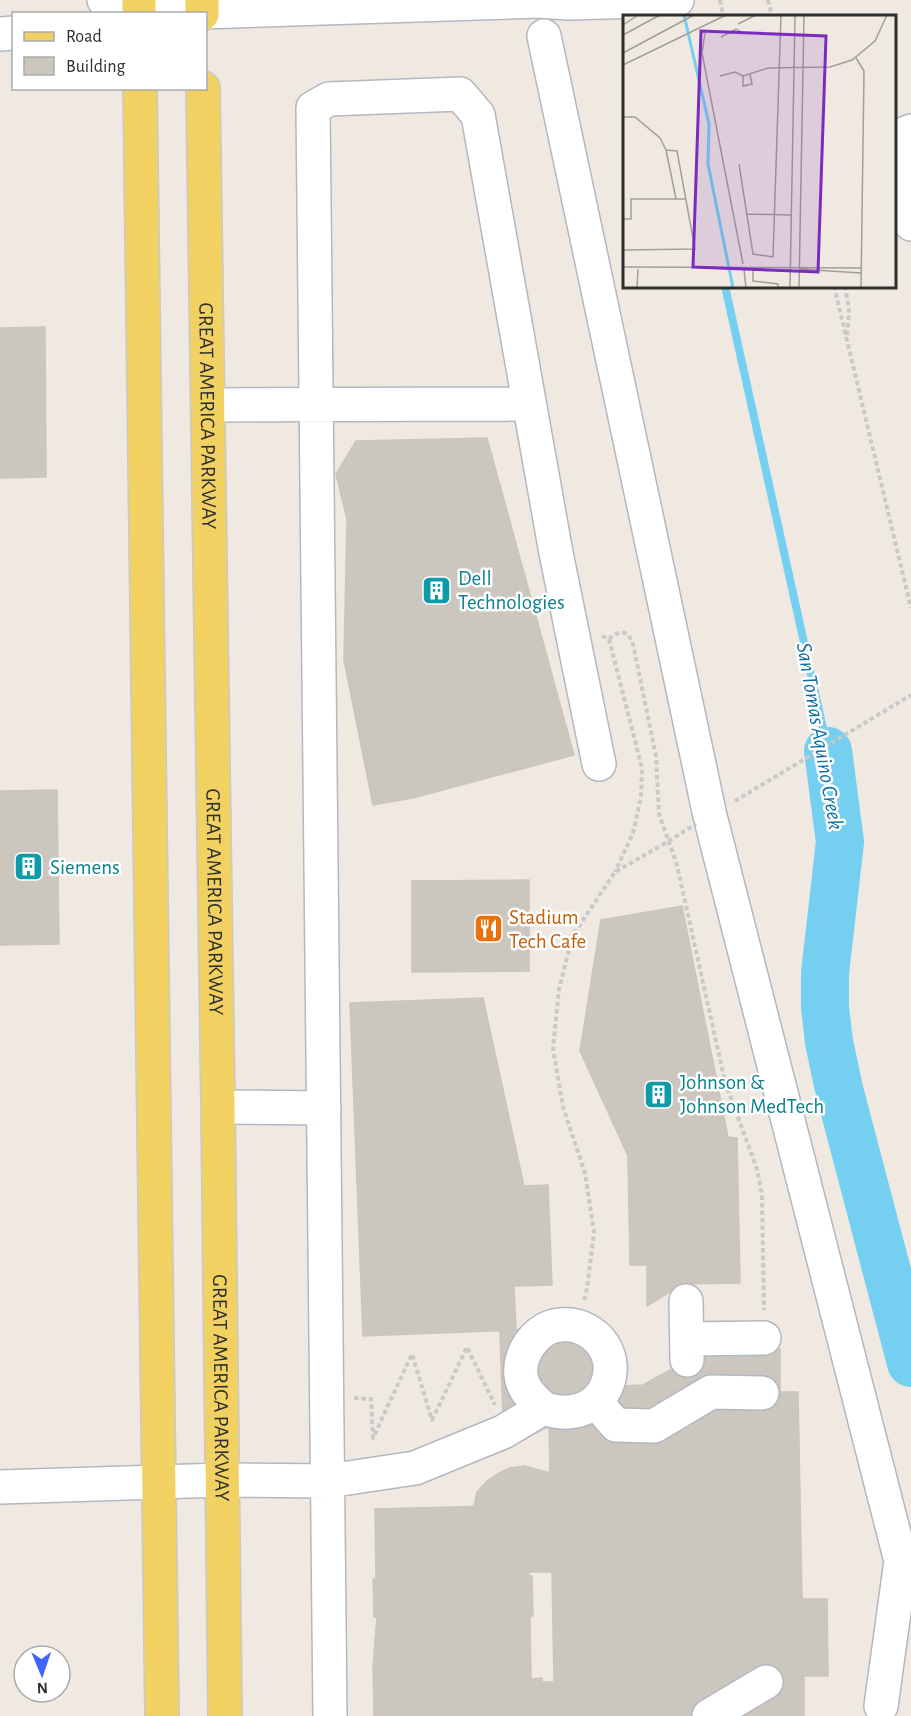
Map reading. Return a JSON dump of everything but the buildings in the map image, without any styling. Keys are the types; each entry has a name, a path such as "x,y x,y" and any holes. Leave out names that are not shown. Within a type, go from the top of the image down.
{"main road":[{"path":"140,90 162,1716"},
{"name":"GREAT AMERICA PARKWAY","path":"203,90 225,1716"}],"street":[{"path":"104,0 135,12"},
{"path":"161,12 202,8 475,1 537,0 569,3 677,0"},
{"path":"544,36 710,816 901,1561 881,1706"},
{"path":"330,1716 313,108 328,99 460,94 478,115 560,573 599,764"},
{"path":"911,131 902,135 897,164 911,224"},
{"path":"207,405 529,404"},
{"path":"218,1107 324,1108"},
{"path":"686,1301 687,1350 764,1338"},
{"path":"576,1326 590,1332 601,1342 609,1358 610,1374 605,1390 596,1402 582,1410 557,1413 543,1408 526,1391 521,1376 522,1360 527,1346 537,1334 550,1327 576,1326"},
{"path":"596,1402 616,1425 654,1426 711,1392 762,1393"},
{"path":"0,1487 159,1481 328,1481 415,1468 503,1432 543,1408"},
{"path":"710,1716 766,1682"}],"path":[{"path":"720,0 723,15"},
{"path":"768,0 772,15"},
{"path":"834,288 911,608"},
{"path":"845,288 849,310 846,340"},
{"path":"609,639 618,631 622,631 630,637 633,644 656,756 659,814 677,864 725,1082 757,1169 762,1196 764,1338"},
{"path":"733,802 911,695"},
{"path":"582,1306 587,1289 594,1232 585,1173 562,1107 553,1049 560,989 573,935 615,872 696,824"},
{"path":"347,1398 371,1399 373,1438 412,1354 432,1419 467,1347 496,1407"}],"waterway":[{"name":"San Tomas Aquino Creek","path":"725,288 828,751"},
{"name":"San Tomas Aquino Creek","path":"828,751 840,842 825,973 825,1008 829,1042 839,1089 911,1363"}],"place":[{"name":"Dell Technologies","path":"437,590"},
{"name":"Siemens","path":"29,867"},
{"name":"Stadium Tech Cafe","path":"488,929"},
{"name":"Johnson & Johnson MedTech","path":"659,1094"}]}
